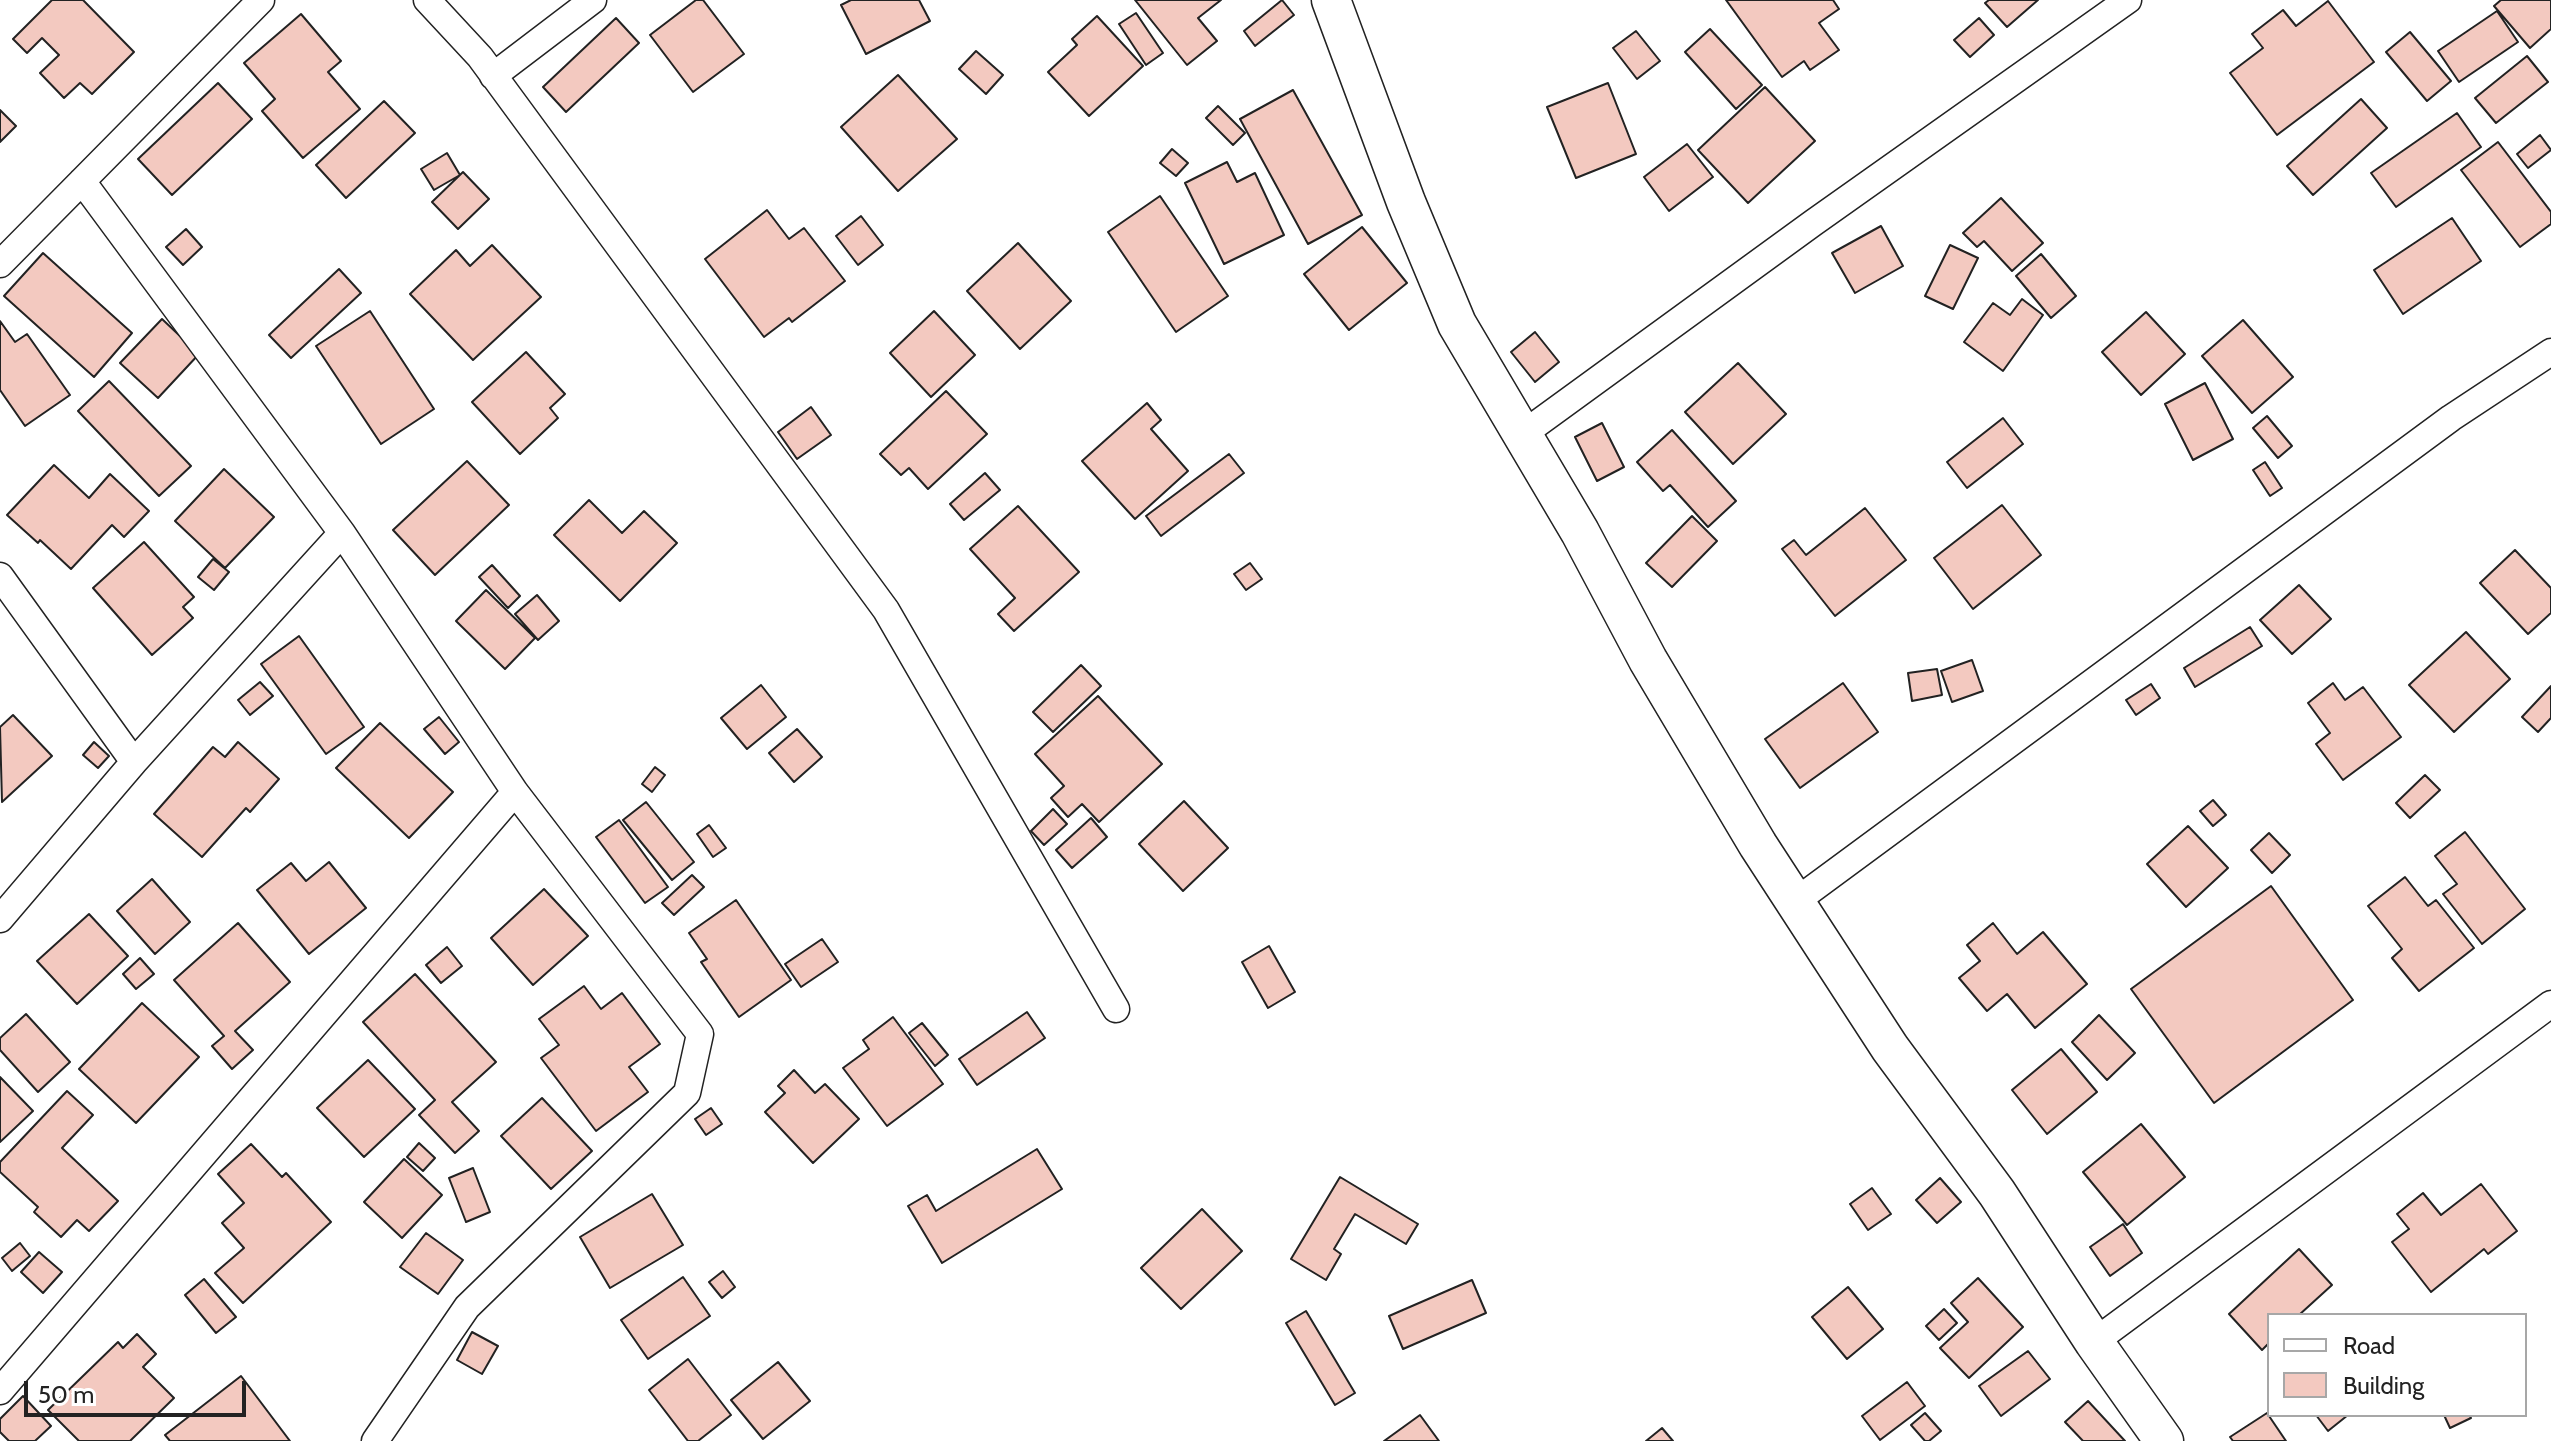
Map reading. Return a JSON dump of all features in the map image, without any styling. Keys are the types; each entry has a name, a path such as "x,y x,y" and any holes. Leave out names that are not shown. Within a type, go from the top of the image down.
{"street":[{"path":"0,264 261,0"},
{"path":"427,0 480,57 886,610 1116,1009"},
{"path":"493,76 593,0"},
{"path":"1331,0 1406,202 1457,324 1523,434 1711,768 1890,1048 1997,1193 2094,1342 2164,1441"},
{"path":"1523,434 1813,223 2128,0"},
{"path":"82,181 342,533 515,792 700,1034 687,1093 467,1307 375,1441"},
{"path":"1796,901 2439,427 2551,352"},
{"path":"0,919 134,762 342,533"},
{"path":"0,576 134,762"},
{"path":"0,1391 515,792"},
{"path":"2094,1342 2551,1004"}],"building":[{"path":"52,0 83,0 134,52 92,94 80,83 64,98 40,73 59,55 42,38 27,53 13,39"},
{"path":"696,0 703,0 744,54 693,92 650,35"},
{"path":"851,0 919,0 930,21 866,54 841,5"},
{"path":"1135,0 1221,0 1198,18 1217,41 1187,65"},
{"path":"1282,0 1294,15 1255,46 1244,31"},
{"path":"1726,0 1833,0 1839,9 1819,23 1839,50 1810,70 1804,61 1782,77"},
{"path":"1989,0 2038,0 2007,27 1985,3"},
{"path":"2501,0 2551,0 2551,29 2530,48 2494,6"},
{"path":"2328,1 2374,62 2277,135 2230,73 2263,48 2252,34 2283,10 2296,26"},
{"path":"2497,11 2518,42 2459,82 2438,51"},
{"path":"1136,13 1163,53 1146,65 1119,24"},
{"path":"301,14 341,61 328,72 360,109 303,158 262,111 275,99 244,63"},
{"path":"1097,16 1143,66 1089,116 1048,72 1077,45 1072,39"},
{"path":"616,18 639,43 566,112 543,87"},
{"path":"1979,18 1994,35 1970,57 1954,40"},
{"path":"1710,29 1762,85 1736,109 1685,52"},
{"path":"1636,31 1660,61 1637,79 1613,48"},
{"path":"2410,32 2451,81 2427,101 2386,52"},
{"path":"976,51 1003,75 986,94 959,69"},
{"path":"2527,56 2548,82 2496,123 2475,98"},
{"path":"898,75 957,139 898,191 841,127"},
{"path":"218,83 252,119 172,195 138,159"},
{"path":"1608,83 1636,154 1576,178 1547,107"},
{"path":"1765,87 1815,141 1748,203 1698,150"},
{"path":"1293,90 1362,215 1308,244 1240,119"},
{"path":"2361,99 2387,128 2313,195 2287,166"},
{"path":"384,101 415,133 346,198 316,165"},
{"path":"1218,106 1245,133 1233,145 1206,118"},
{"path":"0,110 16,126 0,142"},
{"path":"2457,113 2481,147 2396,207 2371,173"},
{"path":"2540,135 2551,150 2528,168 2517,154"},
{"path":"2498,142 2551,212 2551,224 2520,247 2461,170"},
{"path":"1687,144 1713,177 1669,211 1644,177"},
{"path":"1172,149 1188,163 1176,176 1160,163"},
{"path":"447,153 460,175 434,190 421,169"},
{"path":"1227,162 1237,182 1255,173 1284,235 1224,264 1185,183"},
{"path":"463,172 489,199 458,229 432,202"},
{"path":"1160,196 1228,296 1176,332 1108,232"},
{"path":"2001,198 2043,243 2012,271 1984,241 1977,247 1963,233"},
{"path":"767,210 789,239 804,228 845,281 792,322 789,318 764,337 705,259"},
{"path":"861,216 883,245 858,265 836,236"},
{"path":"2452,218 2481,261 2403,314 2374,270"},
{"path":"1881,226 1903,266 1855,293 1832,253"},
{"path":"1362,227 1407,283 1349,330 1304,274"},
{"path":"186,229 202,247 183,265 166,247"},
{"path":"1018,243 1071,301 1020,349 967,291"},
{"path":"492,245 541,297 473,360 410,294 456,250 470,266"},
{"path":"1950,245 1978,258 1953,309 1925,296"},
{"path":"43,253 132,333 94,377 4,296"},
{"path":"2041,254 2076,296 2051,318 2016,276"},
{"path":"339,269 361,293 291,358 269,335"},
{"path":"2022,299 2043,315 2003,371 1964,342 1993,303 2010,315"},
{"path":"370,311 434,409 381,444 316,346"},
{"path":"934,311 975,355 931,397 890,353"},
{"path":"2146,312 2185,354 2141,395 2102,352"},
{"path":"162,319 199,354 158,398 120,363"},
{"path":"2243,320 2293,377 2252,413 2202,356"},
{"path":"0,321 15,342 27,334 70,395 25,426 0,390"},
{"path":"1535,332 1559,362 1535,382 1511,352"},
{"path":"526,352 565,394 550,408 558,418 520,454 472,402"},
{"path":"1738,363 1786,414 1733,464 1685,412"},
{"path":"109,381 191,466 159,496 78,411"},
{"path":"2205,383 2233,439 2193,460 2165,404"},
{"path":"946,391 987,434 928,489 909,468 901,475 880,454"},
{"path":"1147,403 1161,420 1151,429 1188,471 1135,519 1082,461"},
{"path":"811,407 831,435 797,459 778,432"},
{"path":"2267,416 2292,446 2278,458 2253,428"},
{"path":"2003,418 2023,444 1967,488 1947,462"},
{"path":"1602,423 1624,467 1597,481 1575,437"},
{"path":"1672,430 1736,501 1708,527 1670,485 1663,491 1637,462"},
{"path":"1229,454 1244,473 1161,536 1146,516"},
{"path":"467,461 509,505 435,575 393,530"},
{"path":"2265,462 2282,488 2270,496 2253,470"},
{"path":"54,465 89,498 110,474 149,511 124,537 112,525 71,569 7,515"},
{"path":"224,469 274,517 225,568 175,521"},
{"path":"985,473 1000,490 964,520 950,504"},
{"path":"589,500 622,533 644,511 677,543 620,601 554,535"},
{"path":"2002,505 2041,555 1973,609 1934,558"},
{"path":"1018,506 1079,572 1014,631 998,614 1015,598 970,549"},
{"path":"1865,508 1906,560 1835,616 1782,549 1794,540 1806,555"},
{"path":"1692,516 1717,541 1672,587 1646,563"},
{"path":"144,542 194,597 183,607 193,618 152,655 93,588"},
{"path":"2515,550 2551,588 2551,613 2528,634 2480,583"},
{"path":"213,559 229,572 214,590 198,577"},
{"path":"1250,563 1262,579 1246,590 1234,574"},
{"path":"492,565 520,596 508,608 479,577"},
{"path":"2299,585 2331,619 2292,654 2260,620"},
{"path":"486,590 535,638 505,669 456,621"},
{"path":"537,595 559,621 538,640 515,614"},
{"path":"2250,627 2262,646 2195,687 2184,668"},
{"path":"2466,632 2510,679 2454,732 2409,685"},
{"path":"299,636 364,727 326,754 261,664"},
{"path":"1972,660 1983,691 1952,702 1941,671"},
{"path":"1081,665 1101,686 1053,732 1033,712"},
{"path":"1937,669 1942,695 1912,701 1908,673"},
{"path":"260,682 273,696 250,715 238,700"},
{"path":"1843,683 1878,732 1800,788 1765,739"},
{"path":"2333,683 2345,700 2363,687 2401,737 2343,780 2316,744 2330,733 2308,703"},
{"path":"2151,684 2160,698 2136,715 2126,700"},
{"path":"761,685 786,717 747,749 721,718"},
{"path":"2551,686 2551,718 2538,732 2522,717"},
{"path":"1098,696 1162,764 1099,822 1082,804 1068,817 1051,798 1064,786 1035,754"},
{"path":"13,715 52,756 2,802 0,727"},
{"path":"439,717 459,742 445,754 424,729"},
{"path":"380,723 453,792 409,838 336,768"},
{"path":"797,729 822,757 794,782 769,753"},
{"path":"94,742 109,756 98,768 83,755"},
{"path":"238,742 279,779 250,812 246,808 202,857 154,814 213,747 225,757"},
{"path":"655,767 665,775 652,792 642,784"},
{"path":"2425,775 2440,790 2410,818 2396,803"},
{"path":"2213,800 2226,815 2213,826 2200,811"},
{"path":"1184,801 1228,848 1183,891 1139,844"},
{"path":"646,802 694,862 672,880 623,820"},
{"path":"1053,809 1067,824 1044,845 1031,831"},
{"path":"1091,818 1107,837 1072,868 1056,850"},
{"path":"619,820 668,887 645,903 596,837"},
{"path":"709,825 726,848 713,857 697,834"},
{"path":"2188,826 2228,868 2186,907 2147,864"},
{"path":"2465,832 2525,909 2482,944 2443,894 2457,884 2435,856"},
{"path":"2269,833 2290,855 2272,873 2251,850"},
{"path":"329,862 366,908 309,954 257,890 291,863 306,881"},
{"path":"692,875 704,887 674,915 662,903"},
{"path":"2405,877 2428,906 2436,900 2474,948 2419,991 2392,958 2402,949 2368,906"},
{"path":"152,879 190,922 155,954 117,911"},
{"path":"2271,886 2353,1000 2214,1103 2131,989"},
{"path":"544,889 588,936 533,985 491,938"},
{"path":"736,900 791,980 739,1017 701,962 707,959 689,933"},
{"path":"89,914 128,956 77,1004 37,961"},
{"path":"238,923 290,982 235,1031 253,1050 232,1069 212,1046 224,1036 174,980"},
{"path":"1993,923 2017,954 2043,932 2087,984 2035,1028 2007,994 1987,1011 1959,978 1980,961 1967,945"},
{"path":"822,939 838,962 801,987 785,964"},
{"path":"1269,946 1295,992 1268,1008 1242,962"},
{"path":"447,947 462,966 441,983 426,965"},
{"path":"140,958 154,974 136,989 123,974"},
{"path":"415,974 496,1062 452,1102 479,1131 455,1153 419,1115 435,1100 363,1022"},
{"path":"584,986 601,1009 622,993 660,1044 629,1067 648,1092 596,1131 541,1058 559,1045 539,1019"},
{"path":"142,1003 199,1057 136,1123 79,1069"},
{"path":"1027,1012 1045,1038 977,1085 959,1059"},
{"path":"26,1014 70,1062 38,1092 0,1050 0,1038"},
{"path":"2099,1015 2135,1053 2107,1080 2072,1042"},
{"path":"893,1017 943,1084 887,1126 843,1068 869,1049 863,1040"},
{"path":"922,1023 948,1055 935,1066 909,1033"},
{"path":"2061,1049 2097,1092 2047,1134 2012,1090"},
{"path":"368,1060 415,1109 364,1157 317,1108"},
{"path":"794,1070 815,1093 825,1084 859,1119 813,1163 765,1112 785,1093 778,1086"},
{"path":"0,1077 33,1111 0,1142"},
{"path":"67,1091 93,1115 62,1148 118,1201 89,1231 77,1220 61,1237 34,1212 38,1207 0,1172 0,1162"},
{"path":"542,1098 592,1151 551,1189 501,1136"},
{"path":"711,1108 722,1124 706,1135 695,1119"},
{"path":"2141,1124 2185,1177 2127,1225 2083,1172"},
{"path":"419,1143 435,1158 423,1171 407,1157"},
{"path":"251,1144 282,1177 286,1173 331,1222 243,1303 215,1273 244,1248 222,1223 244,1203 218,1174"},
{"path":"1037,1149 1062,1189 942,1263 908,1206 927,1195 936,1211"},
{"path":"404,1159 442,1195 402,1238 364,1202"},
{"path":"473,1168 490,1212 466,1222 449,1178"},
{"path":"1340,1177 1418,1224 1406,1244 1355,1214 1334,1249 1341,1254 1326,1280 1291,1259"},
{"path":"1940,1178 1961,1202 1937,1223 1916,1200"},
{"path":"2481,1184 2517,1231 2488,1254 2484,1249 2431,1292 2392,1242 2409,1229 2397,1214 2423,1193 2441,1215"},
{"path":"1872,1188 1891,1214 1868,1230 1850,1204"},
{"path":"652,1194 683,1245 610,1288 580,1237"},
{"path":"1202,1209 1242,1251 1181,1309 1141,1268"},
{"path":"2123,1224 2142,1253 2110,1276 2090,1247"},
{"path":"426,1233 463,1260 438,1294 400,1267"},
{"path":"20,1243 30,1256 12,1271 2,1258"},
{"path":"2299,1249 2332,1285 2301,1313 2267,1313 2267,1345 2262,1350 2229,1314"},
{"path":"39,1252 62,1272 43,1293 21,1272"},
{"path":"723,1271 735,1287 722,1298 709,1282"},
{"path":"683,1277 710,1316 648,1359 621,1320"},
{"path":"1978,1278 2023,1327 1969,1378 1940,1348 1968,1322 1951,1303"},
{"path":"204,1279 236,1317 216,1333 185,1295"},
{"path":"1472,1280 1486,1313 1403,1349 1389,1316"},
{"path":"1848,1287 1883,1329 1847,1359 1812,1317"},
{"path":"1944,1309 1957,1323 1939,1340 1926,1326"},
{"path":"1306,1311 1355,1393 1335,1405 1286,1323"},
{"path":"472,1332 498,1346 482,1374 457,1360"},
{"path":"137,1334 156,1354 143,1367 174,1398 130,1441 79,1441 48,1410 118,1342 123,1348"},
{"path":"2028,1351 2050,1379 2001,1416 1979,1386"},
{"path":"688,1359 731,1415 698,1441 688,1441 649,1390"},
{"path":"778,1362 810,1401 763,1439 731,1400"},
{"path":"241,1376 290,1441 170,1441 165,1435"},
{"path":"1907,1382 1925,1406 1880,1440 1862,1416"},
{"path":"23,1396 51,1426 35,1441 9,1441 0,1432 0,1419"},
{"path":"2088,1401 2125,1441 2083,1441 2065,1422"},
{"path":"1925,1413 1941,1431 1929,1441 1925,1441 1911,1425"},
{"path":"2267,1413 2286,1441 2233,1441 2230,1437"},
{"path":"1420,1415 1439,1441 1384,1441"},
{"path":"2318,1417 2346,1417 2328,1431"},
{"path":"2445,1417 2471,1418 2450,1428"},
{"path":"1662,1428 1673,1441 1646,1441"}]}
